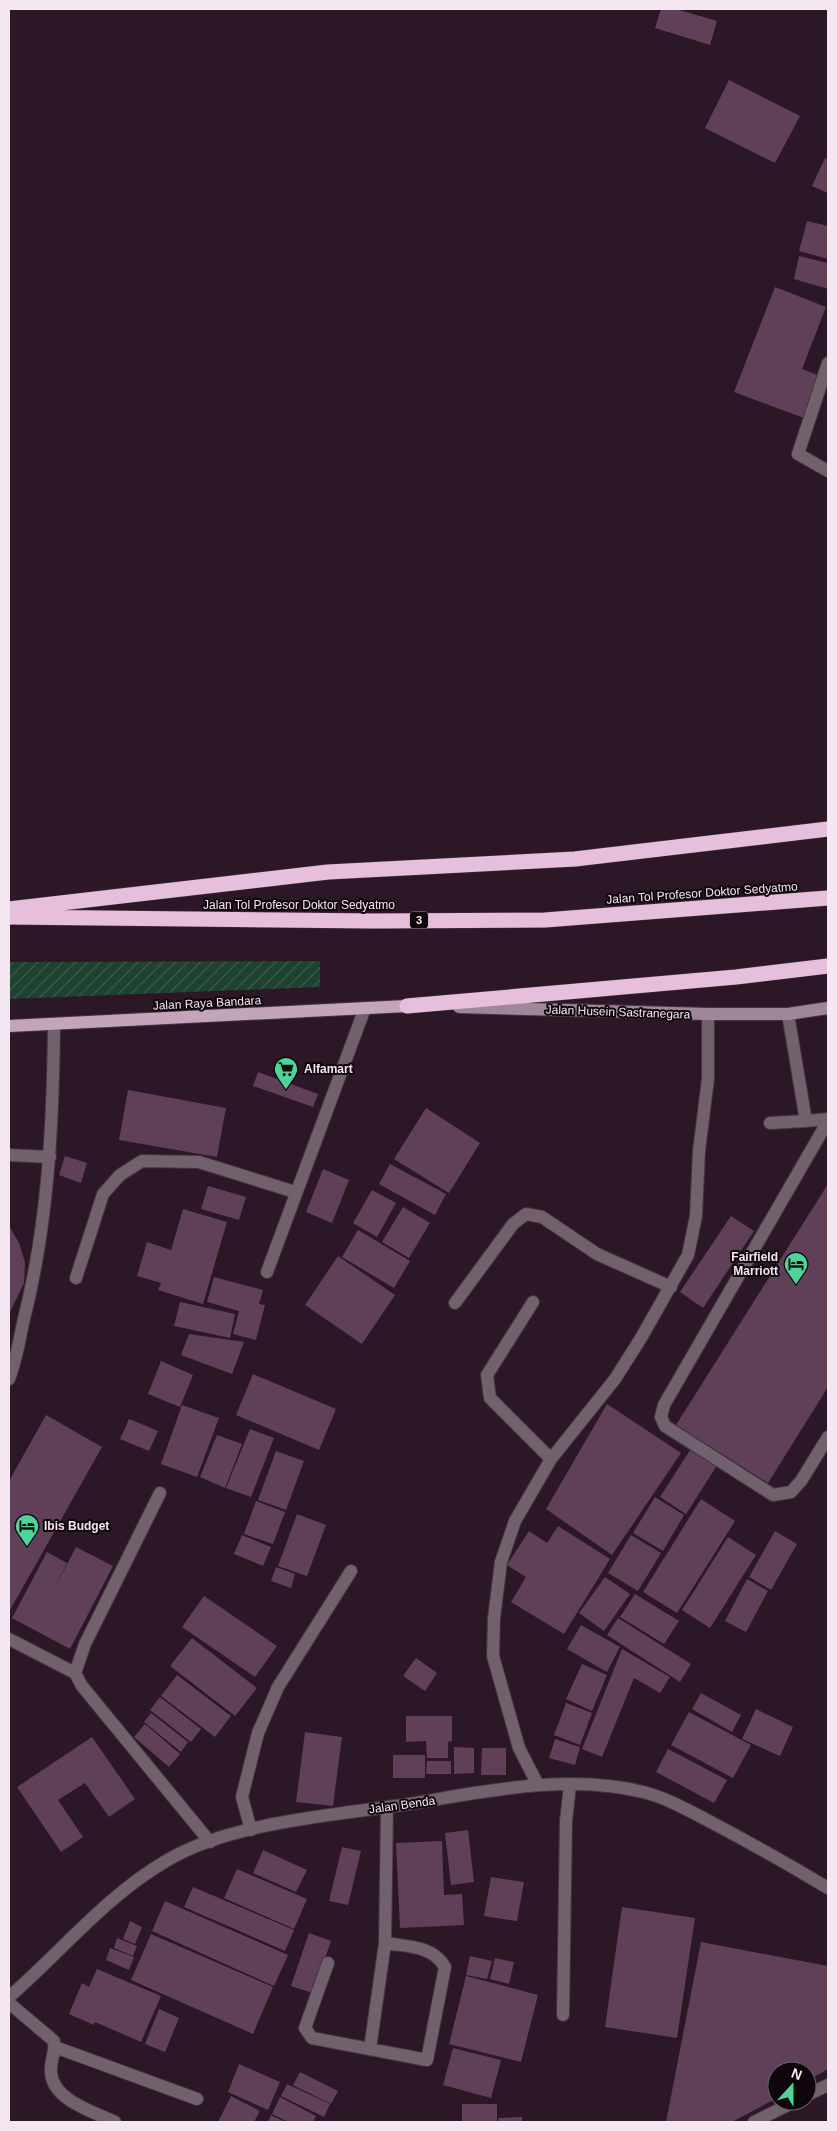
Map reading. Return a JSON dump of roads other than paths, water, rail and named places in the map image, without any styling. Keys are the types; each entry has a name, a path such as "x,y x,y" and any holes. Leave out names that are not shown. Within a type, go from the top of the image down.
{"highway":[{"path":"9,909 328,872 575,859 828,829"},
{"name":"Jalan Tol Profesor Doktor Sedyatmo","path":"9,918 364,921 545,920 828,898"},
{"path":"407,1006 736,977 828,966"}],"main road":[{"name":"Jalan Raya Bandara","path":"9,1026 407,1006"},
{"name":"Jalan Husein Sastranegara","path":"407,1006 708,1014 788,1014 828,1008"}],"street":[{"path":"828,363 798,454 828,471"},
{"path":"267,1272 295,1192 365,1008"},
{"path":"538,1785 519,1748 492,1656 494,1618 502,1562 515,1521 551,1459 615,1379 671,1287 688,1255 696,1216 699,1151 708,1079 708,1014"},
{"path":"788,1014 806,1121"},
{"path":"9,1379 33,1285 50,1157 54,1025"},
{"path":"770,1124 828,1120"},
{"path":"828,1120 664,1406 661,1417 665,1426 773,1495 791,1492 802,1481 828,1437"},
{"path":"9,1155 50,1157"},
{"path":"76,1278 103,1194 120,1175 142,1161 199,1162 295,1192"},
{"path":"456,1303 512,1224 526,1214 542,1217 597,1254 671,1287"},
{"path":"533,1302 487,1375 490,1398 551,1459"},
{"path":"75,1674 85,1644 160,1493"},
{"path":"251,1830 242,1797 258,1733 278,1687 351,1571"},
{"path":"9,1640 75,1674 82,1686 210,1842"},
{"name":"Jalan Benda","path":"9,1997 136,1880 168,1859 210,1842 251,1830 306,1818 538,1785 610,1786 645,1792 686,1810 749,1842 828,1888"},
{"path":"563,2015 566,1821 570,1785"},
{"path":"370,2049 385,1944 387,1807"},
{"path":"328,1963 305,2028 307,2034 312,2038 427,2060 445,1967 438,1956 429,1950 385,1944"},
{"path":"9,2003 54,2041 51,2072 57,2089 73,2102 115,2122"},
{"path":"55,2046 197,2099"},
{"path":"754,2122 776,2111"}],"place":[{"name":"Alfamart","path":"286,1090"},
{"name":"Fairfield Marriott","path":"796,1285"},
{"name":"Ibis Budget","path":"27,1547"}]}
